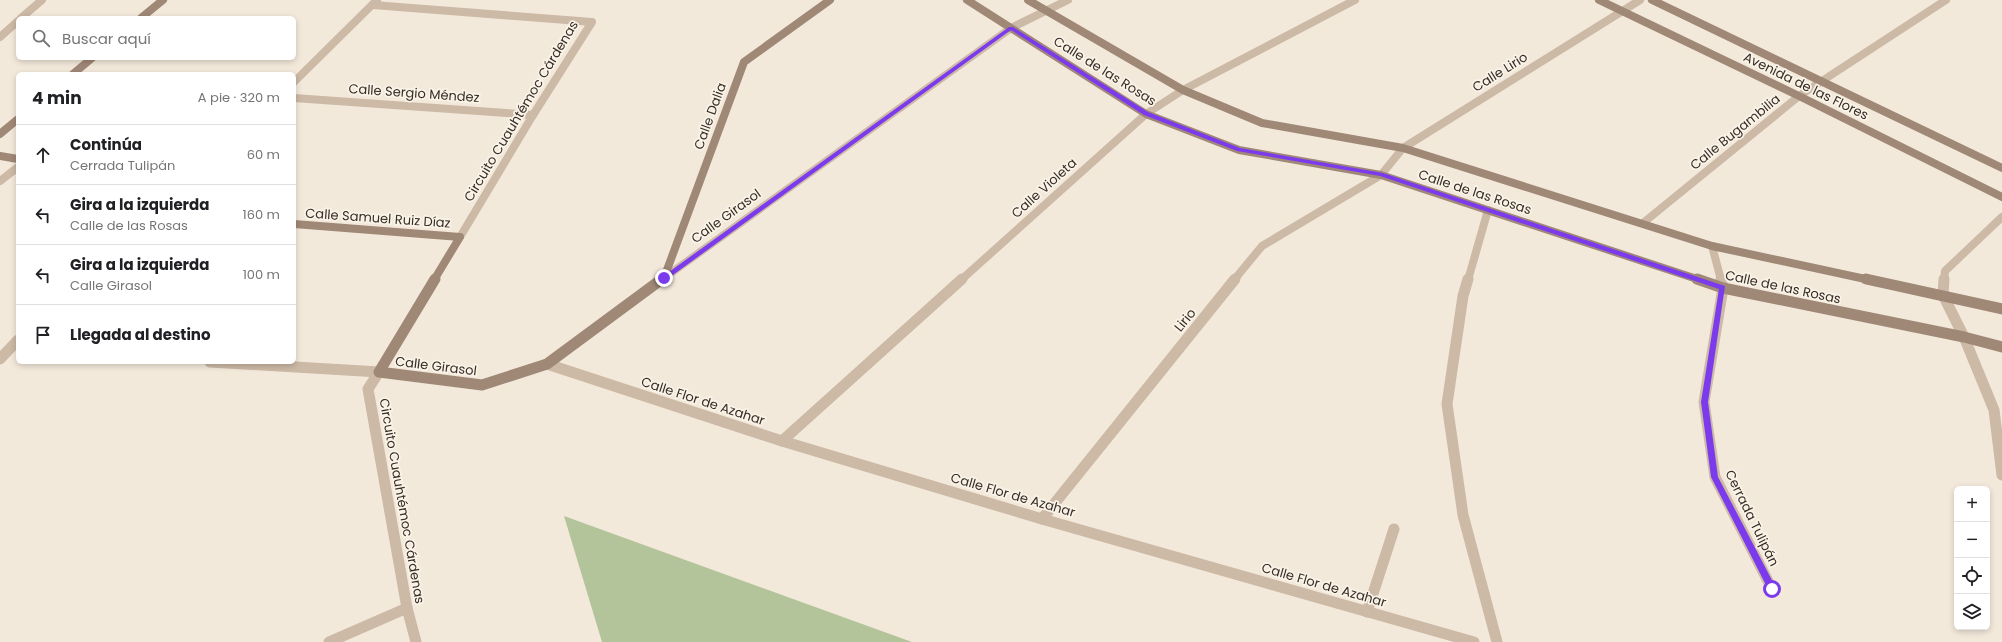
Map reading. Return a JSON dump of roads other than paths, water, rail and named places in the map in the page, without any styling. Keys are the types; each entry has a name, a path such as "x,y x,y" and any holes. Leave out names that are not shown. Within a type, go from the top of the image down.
{"street":[{"path":"23,16 42,0"},
{"path":"143,16 163,0"},
{"name":"Calle Dalia","path":"664,278 744,62 830,0"},
{"name":"Calle de las Rosas","path":"967,0 1146,114 1239,150 1381,174 1723,288 1964,337 2002,347"},
{"name":"Calle de las Rosas","path":"1028,0 1183,90 1262,123 1403,148 1712,246 2002,309"},
{"name":"Calle Girasol","path":"379,372 482,385 547,364 1011,28 1068,0"},
{"name":"Calle Violeta","path":"782,441 1146,114 1183,90 1355,0"},
{"name":"Avenida de las Flores","path":"1599,0 1799,96 2002,197"},
{"name":"Calle Lirio","path":"1381,174 1403,148 1620,11 1640,0"},
{"name":"Avenida de las Flores","path":"1652,0 2002,168"},
{"name":"Calle Bugambilia","path":"1643,224 1799,96 1946,0"},
{"name":"Circuito Cuauhtémoc Cárdenas","path":"296,80 375,2 592,22 533,115 368,389 407,608 416,642"},
{"path":"0,37 16,23"},
{"path":"75,72 90,60"},
{"name":"Calle Sergio Méndez","path":"296,98 533,115"},
{"path":"0,134 16,121"},
{"path":"0,156 16,159"},
{"path":"0,181 16,169"},
{"name":"Lirio","path":"1042,519 1262,246 1381,174"},
{"path":"1488,210 1463,296 1447,404 1463,515 1497,642"},
{"path":"2002,217 1945,271 1943,295 1964,337 1994,410 2002,475"},
{"name":"Calle Samuel Ruiz Díaz","path":"296,224 460,237"},
{"name":"Cerrada Tulipán","path":"1712,246 1723,288 1704,402 1715,477 1772,589"},
{"path":"0,359 13,350"},
{"path":"244,364 379,372"},
{"name":"Calle Flor de Azahar","path":"547,364 782,441 1042,519 1474,642"},
{"path":"1367,612 1394,529"},
{"path":"330,642 407,608"}]}
